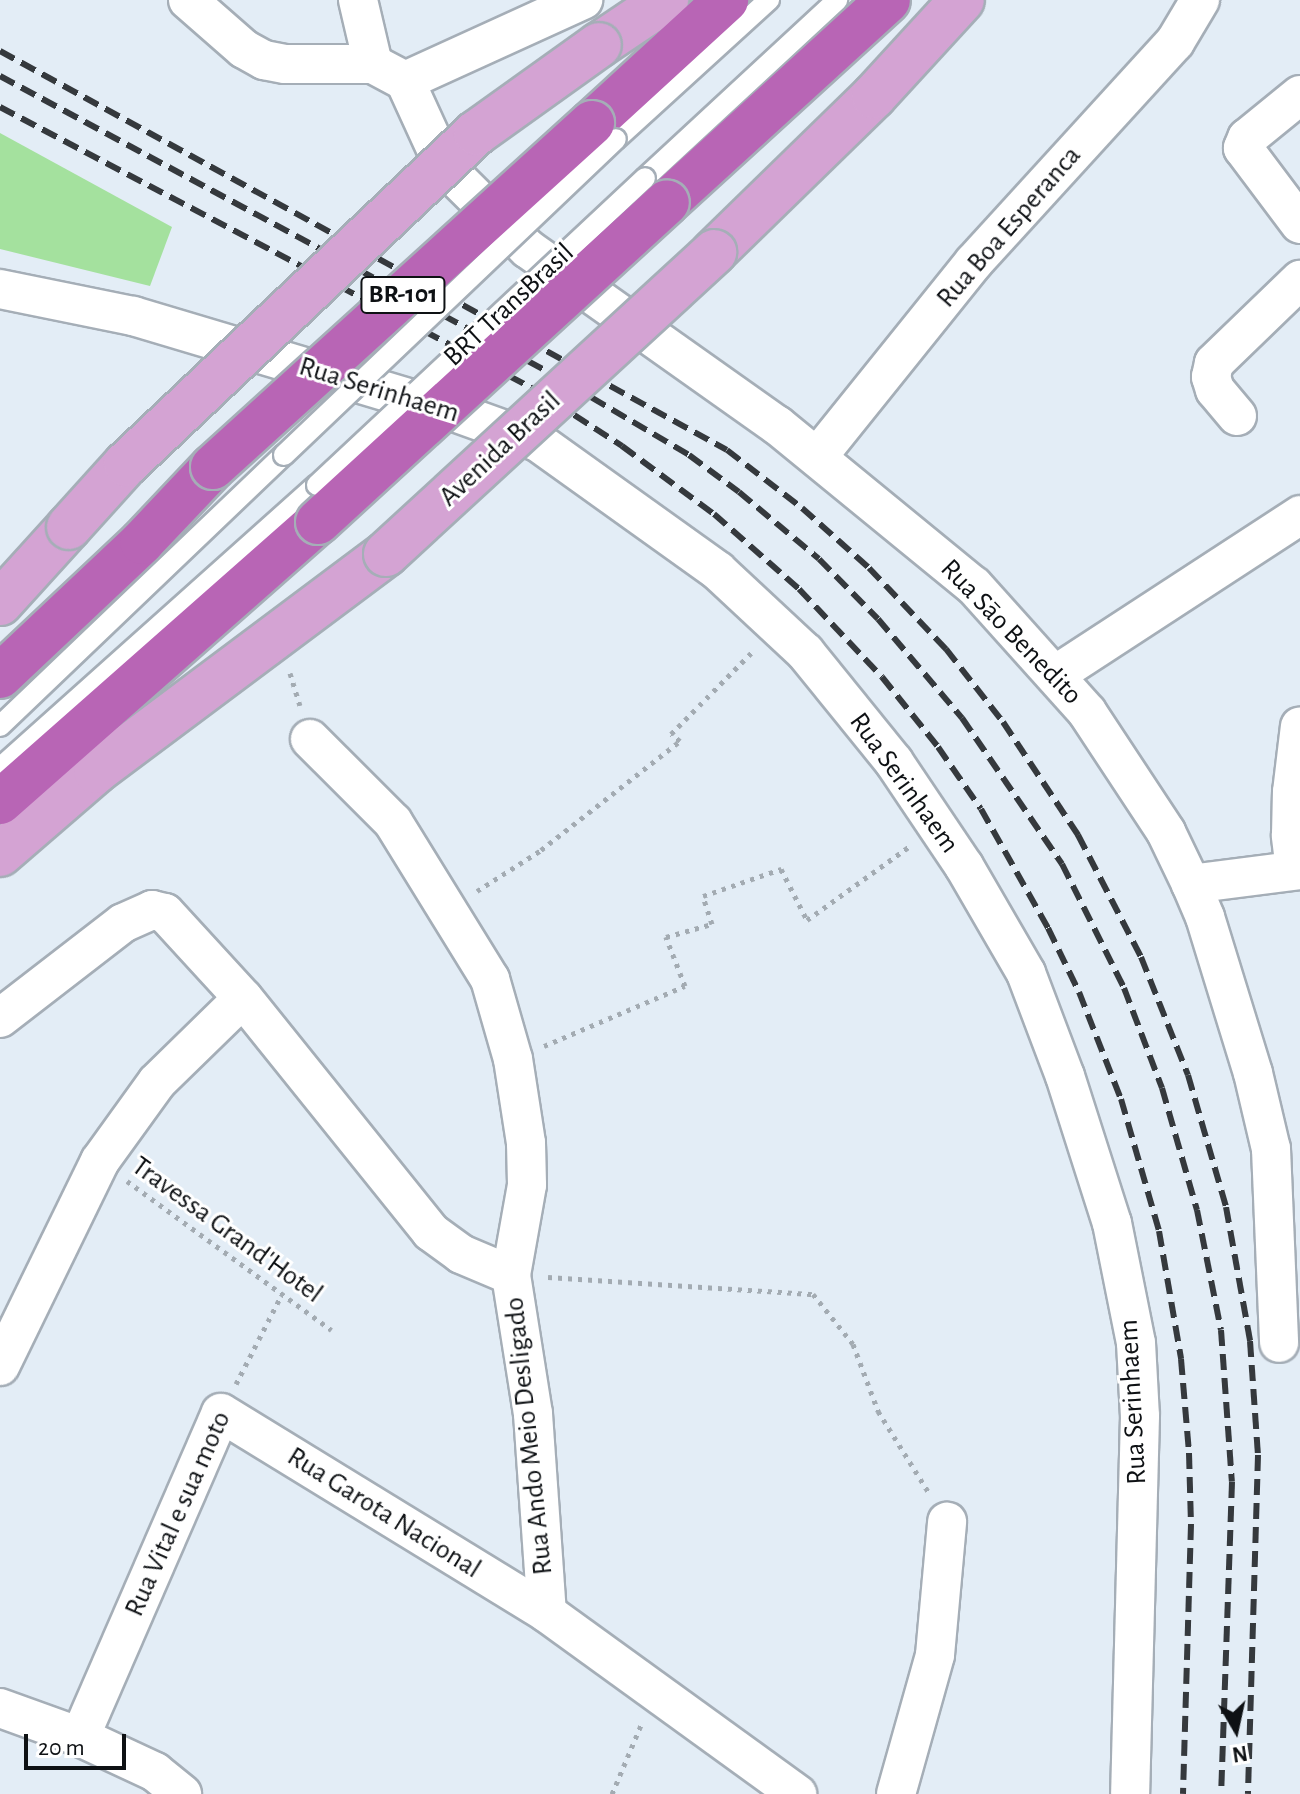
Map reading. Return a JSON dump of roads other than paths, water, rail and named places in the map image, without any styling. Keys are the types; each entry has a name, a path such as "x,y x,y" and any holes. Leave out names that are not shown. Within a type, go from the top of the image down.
{"highway":[{"name":"BR-101","path":"0,676 142,542 213,467 604,131 726,0"},
{"path":"0,802 656,190 888,0"}],"main road":[{"path":"0,603 126,464 476,133 666,0"},
{"name":"Avenida Brasil","path":"0,854 96,771 280,637 386,554 714,252 864,107 962,0"},
{"path":"0,869 43,816"}],"street":[{"path":"188,0 253,56 264,60 389,72 583,0"},
{"name":"Rua Sāo Benedito","path":"358,0 389,72 444,166 528,249 818,456 974,586 1087,712 1166,832 1191,884 1205,917 1253,1073 1285,1149 1279,1343"},
{"name":"Rua Boa Esperanca","path":"818,456 974,262 1175,42 1200,0"},
{"path":"1300,95 1247,138 1243,148 1300,224"},
{"path":"1237,416 1215,390 1211,377 1214,363 1300,280"},
{"name":"Rua Serinhaem","path":"0,289 133,316 449,410 538,442 718,571 805,652 884,750 938,828 1026,973 1112,1223 1136,1343 1140,1416 1130,1794"},
{"path":"1055,675 1300,515"},
{"path":"1191,884 1298,870 1291,835 1292,792 1300,726"},
{"path":"310,739 393,822 490,979 513,1059 526,1143 527,1185 511,1275"},
{"name":"Rua Ando Meio Desligado","path":"0,1018 123,923 152,910 165,913 243,998 431,1232 461,1254 511,1275 533,1414 547,1613 797,1794"},
{"path":"0,1366 100,1161 157,1082 243,998"},
{"name":"Rua Garota Nacional","path":"221,1413 547,1613"},
{"name":"Rua Vital e sua moto","path":"80,1737 221,1413"},
{"path":"896,1794 935,1655 947,1522"},
{"path":"0,1708 80,1737 155,1772 182,1794"}],"lane":[{"name":"BRT TransBrasil","path":"0,726 284,455 604,131 769,0"},
{"path":"656,190 837,0"},
{"path":"0,768 317,504"}],"railway":[{"path":"0,51 727,450 802,508 869,568 946,649 1003,722 1078,835 1141,957 1188,1075 1226,1207 1250,1341 1258,1455 1248,1794"},
{"path":"0,76 550,373 689,455 819,559 878,619 962,718 1062,864 1124,988 1162,1088 1197,1210 1221,1330 1232,1482 1221,1794"},
{"path":"0,107 534,389 622,446 714,514 799,589 882,677 938,747 981,809 1048,928 1079,992 1121,1099 1159,1231 1181,1359 1189,1453 1191,1524 1183,1794"}]}
